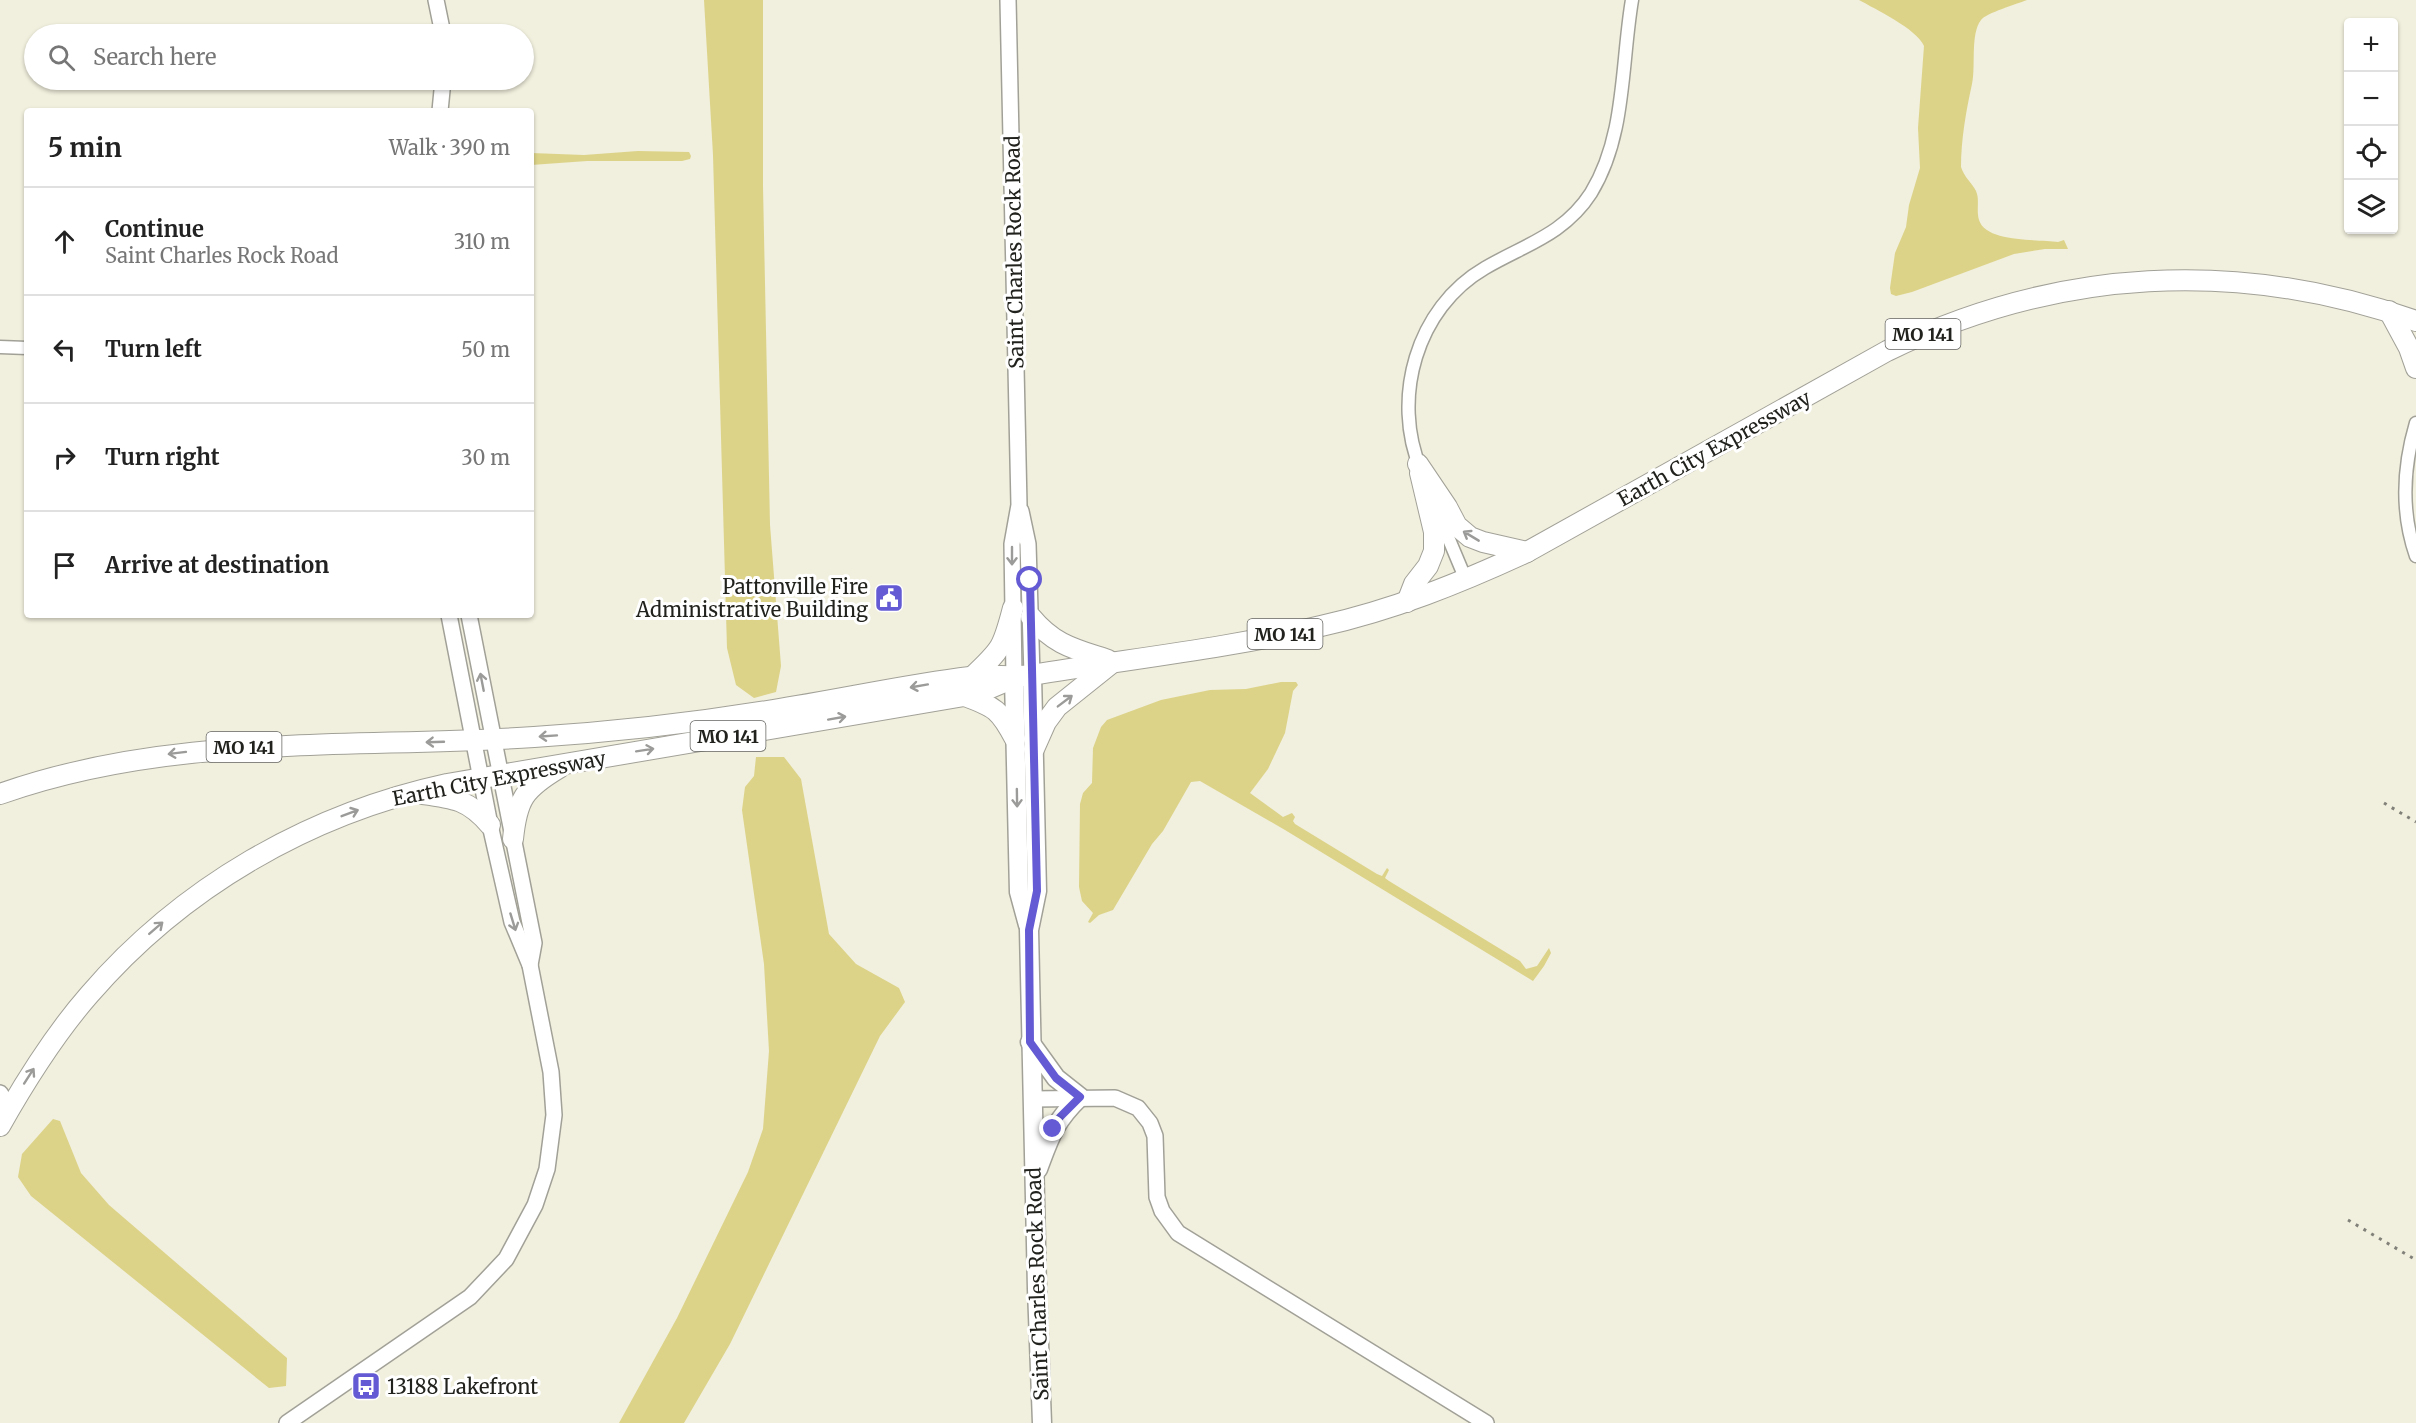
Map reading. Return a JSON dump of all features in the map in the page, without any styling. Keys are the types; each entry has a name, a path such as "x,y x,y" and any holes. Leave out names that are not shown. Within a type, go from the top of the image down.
{"highway":[{"name":"Earth City Expressway","path":"0,794 83,770 192,751 473,741 592,733 707,720 972,676 1023,677 1284,634 1338,622 1407,602 1466,580 1527,552 1887,351 1938,327 2022,299 2081,287 2136,281 2189,279 2238,281 2315,292 2389,311 2416,321"},
{"path":"2416,305 2389,311 2409,348 2416,368"},
{"path":"1418,464 1457,526 1470,537 1527,552"},
{"path":"1407,602 1414,584 1428,566 1434,550 1434,532 1418,464"},
{"path":"972,676 995,656 1002,646 1013,608"},
{"path":"1031,617 1041,629 1061,644 1114,662"},
{"path":"1034,749 1046,722 1057,707 1114,662"},
{"name":"Earth City Expressway","path":"0,1126 5,1101 89,995 140,942 175,912 228,874 292,838 359,809 412,792 500,774 976,694 1023,677"},
{"path":"965,696 996,710 1016,739"},
{"path":"513,839 518,805 525,794 548,774 567,763"},
{"path":"412,792 460,800 477,810 490,825"}],"main road":[{"name":"Saint Charles Rock Road","path":"1023,677 1016,739 1019,892 1029,930"},
{"name":"Saint Charles Rock Road","path":"1023,677 1034,749 1037,891 1029,930 1030,1042 1042,1423"},
{"path":"1030,1042 1056,1078 1080,1097 1060,1117 1053,1129 1034,1179"}],"street":[{"path":"436,0 441,24"},
{"name":"Saint Charles Rock Road","path":"1008,0 1019,505 1012,544 1013,608 1023,677"},
{"path":"1466,580 1418,464 1407,415 1411,373 1419,346 1433,319 1467,279 1540,241 1567,221 1589,195 1603,171 1614,143 1632,0"},
{"path":"440,108 442,90"},
{"path":"0,347 24,348"},
{"path":"2416,423 2408,450 2405,505 2410,539 2416,556"},
{"name":"Saint Charles Rock Road","path":"1019,505 1028,544 1031,617 1023,677"},
{"path":"287,1423 470,1297 506,1259 535,1205 547,1169 554,1114 554,1094 530,965 512,922 490,825 450,618"},
{"path":"470,618 534,943 530,965"},
{"path":"1032,1099 1115,1098 1127,1101 1138,1108 1150,1123 1155,1136 1157,1197 1162,1211 1178,1233 1486,1423"}],"shaded area":[{"path":"0,0 2416,0 2416,1423 0,1423"},
{"path":"704,0 763,0 763,187 770,525 781,666 776,692 754,698 736,685 727,648 713,155"},
{"path":"1859,0 2027,0 1989,14 1981,20 1978,26 1974,42 1973,77 1963,136 1961,167 1976,191 1978,216 1984,227 1992,233 2014,238 2058,242 2064,240 2068,249 2045,249 2014,254 1912,292 1896,296 1891,294 1895,253 1906,227 1909,205 1920,168 1918,128 1924,46 1905,26"},
{"path":"638,151 689,152 691,156 690,159 682,161 587,161 534,165 534,153 584,155"},
{"path":"1281,682 1296,682 1298,685 1293,691 1285,733 1268,769 1250,793 1283,817 1292,813 1295,817 1293,821 1295,824 1377,874 1382,876 1387,868 1389,870 1385,878 1389,881 1520,961 1526,969 1537,966 1549,948 1551,953 1533,981 1200,781 1191,782 1113,910 1088,922 1093,913 1082,901 1079,887 1080,804 1083,793 1092,783 1093,748 1101,727 1107,720 1161,700 1210,690 1246,689"},
{"path":"756,757 784,757 801,779 829,934 856,964 899,988 905,1002 880,1036 730,1344 684,1423 619,1423 677,1318 748,1172 763,1129 769,1051 764,964 742,810 745,787 754,776"},
{"path":"53,1119 60,1121 81,1173 109,1205 287,1358 286,1386 269,1388 31,1196 18,1177 22,1154"}],"railway":[{"path":"2384,803 2416,822"},
{"path":"2348,1220 2416,1260"}],"place":[{"name":"Pattonville Fire Administrative Building","path":"889,598"},
{"name":"13188 Lakefront","path":"366,1386"}],"route":[{"path":"1030,580 1037,891 1029,930 1030,1042 1056,1078 1080,1097 1060,1117 1053,1129"}]}
